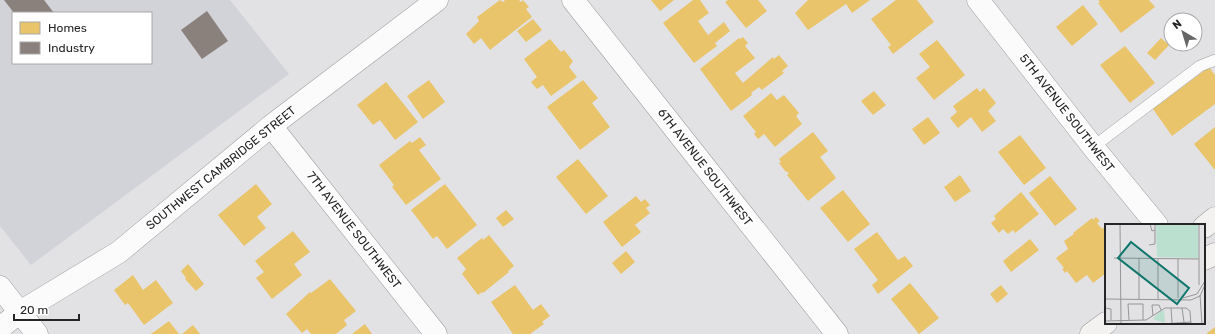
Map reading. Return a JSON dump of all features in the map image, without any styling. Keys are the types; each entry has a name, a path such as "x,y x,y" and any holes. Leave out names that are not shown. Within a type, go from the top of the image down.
{"main road":[{"path":"1205,226 1215,218"},
{"path":"1205,259 1215,254"},
{"path":"1091,334 1105,324"}],"street":[{"name":"SOUTHWEST CAMBRIDGE STREET","path":"0,328 20,312 119,252 271,126 437,0"},
{"name":"6TH AVENUE SOUTHWEST","path":"573,0 837,334"},
{"name":"5TH AVENUE SOUTHWEST","path":"978,0 1093,147 1156,224"},
{"name":"7TH AVENUE SOUTHWEST","path":"271,126 436,334"},
{"path":"0,287 37,334"}],"lane":[{"path":"1093,147 1200,66 1215,60"}],"shaded area":[{"path":"0,0 230,0 289,74 31,265 0,226"}],"building: Homes":[{"path":"500,0 503,2 505,0 519,0 521,2 523,0 529,7 526,9 532,17 490,50 481,38 474,44 466,34 479,21 477,17"},
{"path":"651,0 674,0 660,11"},
{"path":"693,0 700,0 709,13 698,21 708,35 724,22 730,31 715,43 717,46 694,63 663,23"},
{"path":"728,0 758,0 767,11 746,28 725,2"},
{"path":"808,0 870,0 852,13 846,4 808,30 795,13"},
{"path":"896,0 917,0 934,22 893,54 888,47 891,45 871,19"},
{"path":"1098,0 1149,0 1155,7 1121,33 1098,3 1100,2"},
{"path":"1083,5 1098,24 1072,46 1056,27"},
{"path":"533,19 542,30 526,42 517,31"},
{"path":"743,37 748,43 745,46 755,58 735,73 743,83 773,57 774,59 779,55 788,66 782,71 784,73 762,90 759,87 751,93 752,95 731,111 700,69 739,38 740,39"},
{"path":"1161,38 1163,40 1163,51 1155,60 1147,53"},
{"path":"550,39 561,52 564,50 573,61 569,67 577,77 551,96 543,85 537,89 531,82 537,77 524,59"},
{"path":"937,40 965,75 934,100 916,78 930,67 919,54"},
{"path":"1125,46 1155,83 1130,103 1100,65"},
{"path":"1209,67 1215,75 1215,104 1172,136 1153,109"},
{"path":"429,80 445,102 423,119 407,96"},
{"path":"583,80 598,98 592,103 610,127 580,150 547,107"},
{"path":"386,82 418,122 395,140 380,120 373,125 357,105"},
{"path":"977,88 980,92 984,88 996,103 988,111 996,121 982,132 971,117 958,128 950,118 957,112 953,106"},
{"path":"874,91 886,105 873,115 861,101"},
{"path":"771,93 777,100 784,95 799,113 796,116 802,124 775,147 764,134 758,139 754,134 756,132 743,116"},
{"path":"928,117 940,133 924,145 912,129"},
{"path":"1215,127 1215,170 1194,144"},
{"path":"813,132 828,151 820,157 836,178 808,201 787,175 789,173 785,171 779,163 781,162 779,159"},
{"path":"1020,135 1046,168 1024,185 998,152"},
{"path":"420,137 426,145 419,150 441,179 406,205 392,187 394,185 379,165 410,141 412,143"},
{"path":"578,159 608,196 586,214 556,177"},
{"path":"960,175 971,191 955,202 944,187"},
{"path":"1050,176 1077,209 1055,226 1029,193"},
{"path":"256,184 272,204 257,217 266,228 244,246 218,215"},
{"path":"445,184 477,225 447,249 437,236 433,239 411,210"},
{"path":"843,190 870,224 848,242 820,208"},
{"path":"1021,192 1039,214 1015,233 1013,230 1008,234 1003,229 999,233 991,223 996,219 994,216"},
{"path":"636,196 641,202 645,199 650,205 646,208 650,213 635,225 641,232 622,247 603,222"},
{"path":"506,210 514,219 503,227 496,218"},
{"path":"1096,217 1100,221 1097,223 1102,229 1105,227 1105,274 1093,283 1087,275 1076,283 1067,271 1065,273 1062,269 1064,268 1056,258 1068,249 1064,241 1092,218 1093,220"},
{"path":"293,231 310,252 294,264 302,275 272,299 256,278 264,272 255,261"},
{"path":"877,232 898,260 905,256 913,266 878,294 872,285 878,280 854,249"},
{"path":"489,235 514,266 508,271 509,272 483,293 482,292 478,295 462,274 466,269 457,258 482,238 483,240"},
{"path":"1030,239 1039,250 1011,272 1003,261"},
{"path":"626,251 635,262 621,274 612,263"},
{"path":"188,264 204,284 196,291 185,279 186,278 181,271"},
{"path":"133,275 143,290 156,280 173,303 144,325 128,303 125,305 114,290"},
{"path":"330,279 356,311 344,320 347,325 336,334 311,334 307,329 302,333 286,314 310,292 311,293"},
{"path":"910,283 939,318 919,334 891,299"},
{"path":"515,285 533,310 541,304 550,316 542,322 544,324 530,334 513,334 491,302"},
{"path":"1001,285 1008,294 997,303 990,294"},
{"path":"169,321 179,334 150,334 154,332"},
{"path":"365,324 372,334 352,334"},
{"path":"193,325 200,334 182,334"},
{"path":"1215,327 1215,334 1206,334"}],"building: Industry":[{"path":"4,0 44,0 53,12 13,12"},
{"path":"207,11 228,41 202,59 181,30"}]}
